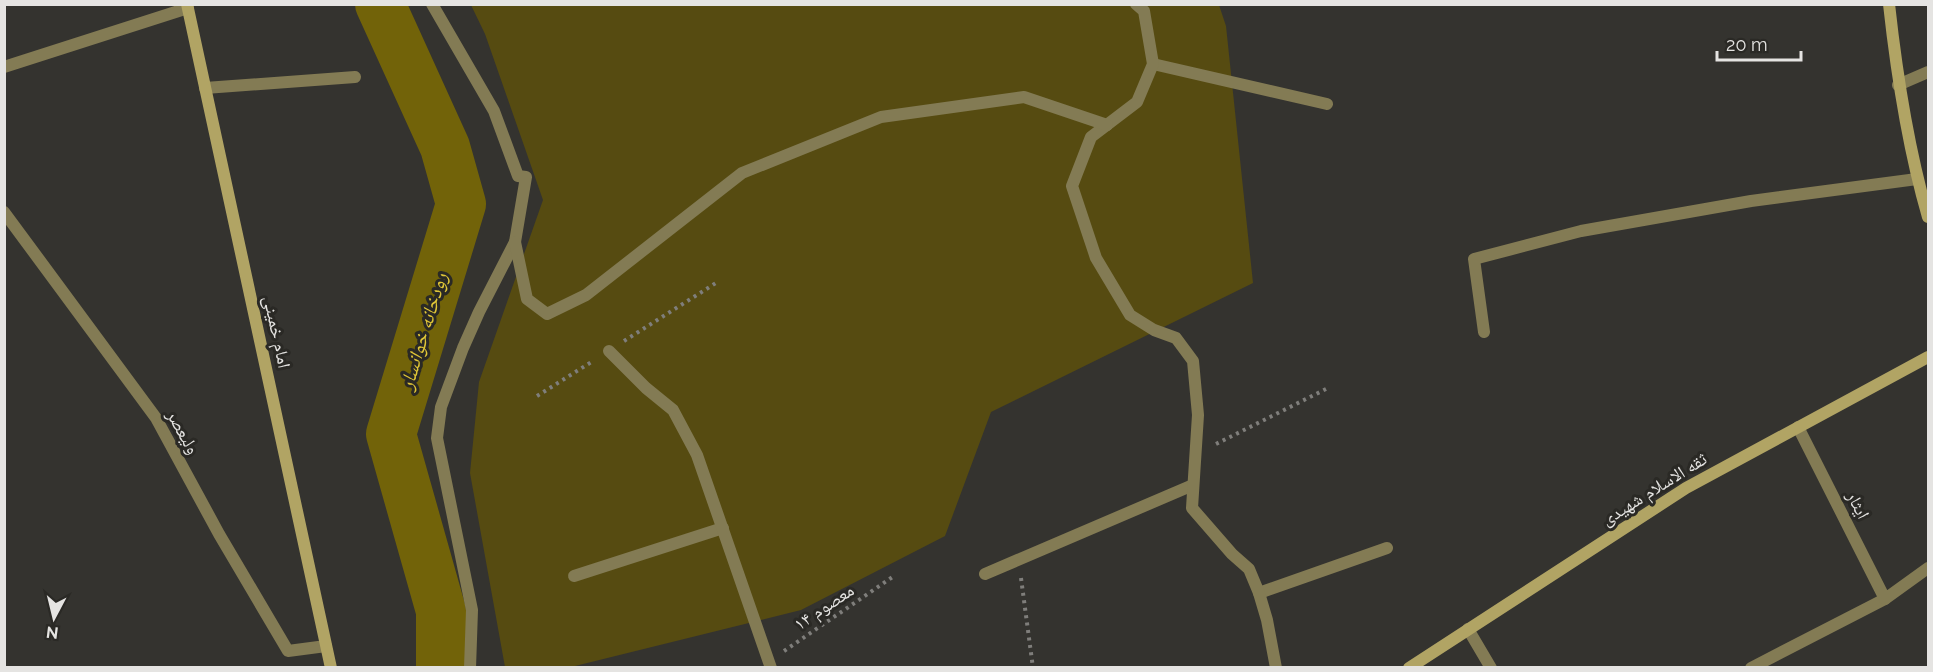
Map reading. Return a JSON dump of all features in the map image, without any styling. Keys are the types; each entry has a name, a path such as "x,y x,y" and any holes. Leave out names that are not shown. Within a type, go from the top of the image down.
{"main road":[{"path":"1890,4 1898,85 1917,179 1929,217"},
{"name":"امام خمینی","path":"187,6 331,668"},
{"name":"ثقه الاسلام شهیدی","path":"1409,668 1686,488 1929,357"}],"street":[{"path":"432,4 494,111 518,176 526,177 515,242 463,348 441,407 437,438 471,610 470,668"},
{"path":"1136,4 1144,11 1153,64 1137,102 1091,137 1072,186 1096,258 1130,315 1154,330 1176,338 1193,361 1198,415 1192,508 1248,569 1259,593 1267,620 1276,668"},
{"path":"4,67 187,6"},
{"path":"1153,64 1327,104"},
{"path":"1898,85 1929,72"},
{"path":"205,88 355,77"},
{"path":"515,242 527,299 548,314 586,295 742,173 881,117 1024,97 1107,125"},
{"path":"1484,332 1474,259 1593,229 1751,201 1917,179"},
{"name":"ولیعصر","path":"4,212 156,418 219,534 288,651 326,646"},
{"path":"609,351 646,388 673,410 697,455 770,664"},
{"name":"ایثار","path":"1798,427 1885,599"},
{"path":"985,574 1193,485"},
{"path":"574,576 723,528"},
{"path":"1259,593 1387,548"},
{"path":"1751,668 1885,599 1929,568"},
{"path":"1468,629 1491,668"}],"path":[{"path":"1194,455 1326,389"},
{"path":"1019,559 1033,668"},
{"name":"۱۴ معصوم","path":"770,664 894,576"}],"shaded area":[{"path":"471,5 1219,5 1226,26 1253,283 991,412 945,536 801,610 571,667 505,667 470,473 479,382 543,200 485,34"}],"waterway":[{"name":"رودخانه خوانسار","path":"380,4 445,147 461,204 391,434 441,611 441,668"}]}
